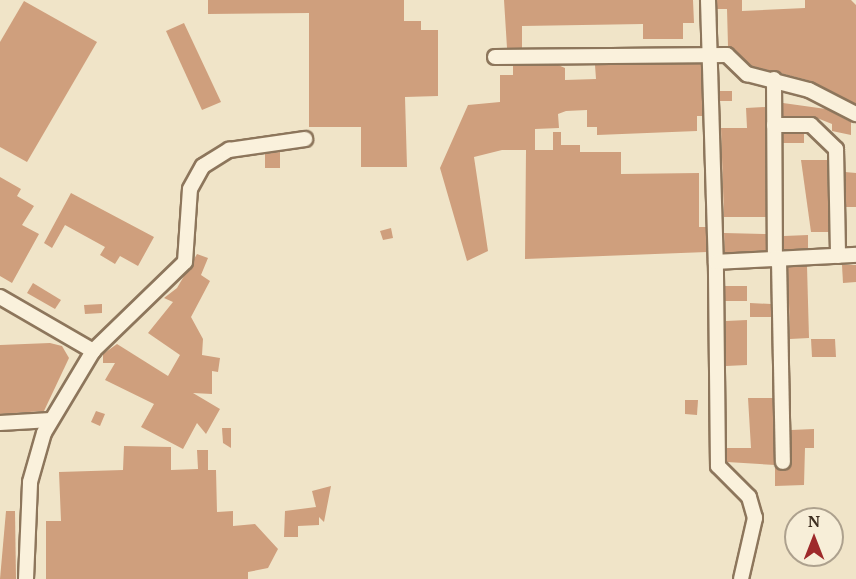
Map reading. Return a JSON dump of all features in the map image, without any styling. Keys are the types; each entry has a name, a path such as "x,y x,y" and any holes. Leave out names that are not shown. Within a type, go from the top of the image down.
{"street":[{"path":"708,0 716,262 718,466 749,497 755,518 741,579"},
{"path":"495,57 727,55 747,74 774,79 856,114"},
{"path":"774,79 783,462"},
{"path":"774,125 811,125 836,149 838,256"},
{"path":"26,579 30,482 51,420 93,351 185,262 190,189 203,166 229,150 305,139"},
{"path":"716,262 856,255"},
{"path":"0,297 93,351"},
{"path":"0,423 51,420"}],"building":[{"path":"208,0 404,0 404,21 421,21 421,30 438,30 438,96 405,97 407,167 361,167 361,127 309,127 309,13 208,14"},
{"path":"504,0 693,0 694,23 683,23 683,39 643,39 643,24 522,26 522,48 507,48"},
{"path":"717,0 742,0 742,11 805,8 805,0 851,0 856,5 856,104 811,81 752,66 728,46 727,9 717,9"},
{"path":"24,1 97,42 27,162 0,147 0,42"},
{"path":"184,23 221,102 202,110 166,31"},
{"path":"701,64 703,116 697,116 697,131 597,135 597,127 587,127 587,110 566,111 558,114 559,128 535,129 535,150 553,150 553,132 561,132 561,145 580,145 580,152 621,152 621,174 699,173 699,227 706,227 707,252 525,259 526,150 502,150 474,157 488,251 467,261 440,168 468,105 500,102 500,75 513,75 513,66 558,65 565,68 565,80 596,79 595,65"},
{"path":"720,91 732,91 732,101 720,101"},
{"path":"783,103 826,109 851,122 851,135 832,131 832,124 812,116 783,116"},
{"path":"765,107 766,217 724,217 721,128 747,128 746,108"},
{"path":"783,134 804,134 804,143 783,143"},
{"path":"280,152 280,168 265,168 265,154"},
{"path":"801,160 827,160 829,232 811,232"},
{"path":"845,172 856,173 856,207 846,207"},
{"path":"0,177 21,189 17,196 34,206 22,225 39,234 12,283 0,276"},
{"path":"71,193 154,237 138,266 120,256 115,264 100,255 105,247 65,225 52,248 44,243"},
{"path":"391,228 393,238 383,240 380,231"},
{"path":"724,233 766,234 766,250 725,253"},
{"path":"808,235 808,248 784,250 784,236"},
{"path":"197,254 208,258 201,275 210,281 191,317 203,339 202,355 220,358 218,372 212,371 212,394 193,393 220,409 206,434 197,423 183,449 141,427 154,404 105,380 115,363 103,363 103,354 117,344 168,376 180,355 148,333 173,302 164,298 177,288"},
{"path":"842,265 856,265 856,282 843,283"},
{"path":"807,266 809,338 790,339 788,267"},
{"path":"33,283 61,300 55,309 27,293"},
{"path":"725,286 747,286 747,301 725,301"},
{"path":"750,303 771,304 771,317 750,317"},
{"path":"102,304 102,313 85,314 84,305"},
{"path":"747,320 747,365 726,366 726,321"},
{"path":"811,339 835,339 836,357 812,357"},
{"path":"50,343 62,346 69,358 44,411 0,414 0,345"},
{"path":"748,398 773,398 775,465 727,462 727,448 751,448"},
{"path":"685,400 698,400 697,415 685,414"},
{"path":"96,411 105,414 100,426 91,422"},
{"path":"222,428 231,428 231,448 223,443"},
{"path":"814,429 814,448 805,448 804,485 775,486 775,466 783,471 791,466 791,430"},
{"path":"124,446 171,447 171,470 198,469 197,450 208,450 208,470 216,470 217,512 233,511 233,526 255,524 278,549 268,568 248,572 248,579 46,579 46,521 61,521 59,472 123,470"},
{"path":"331,486 324,522 319,517 319,525 298,526 298,537 284,537 285,511 316,507 312,491"},
{"path":"6,511 15,511 16,579 0,579"}]}
